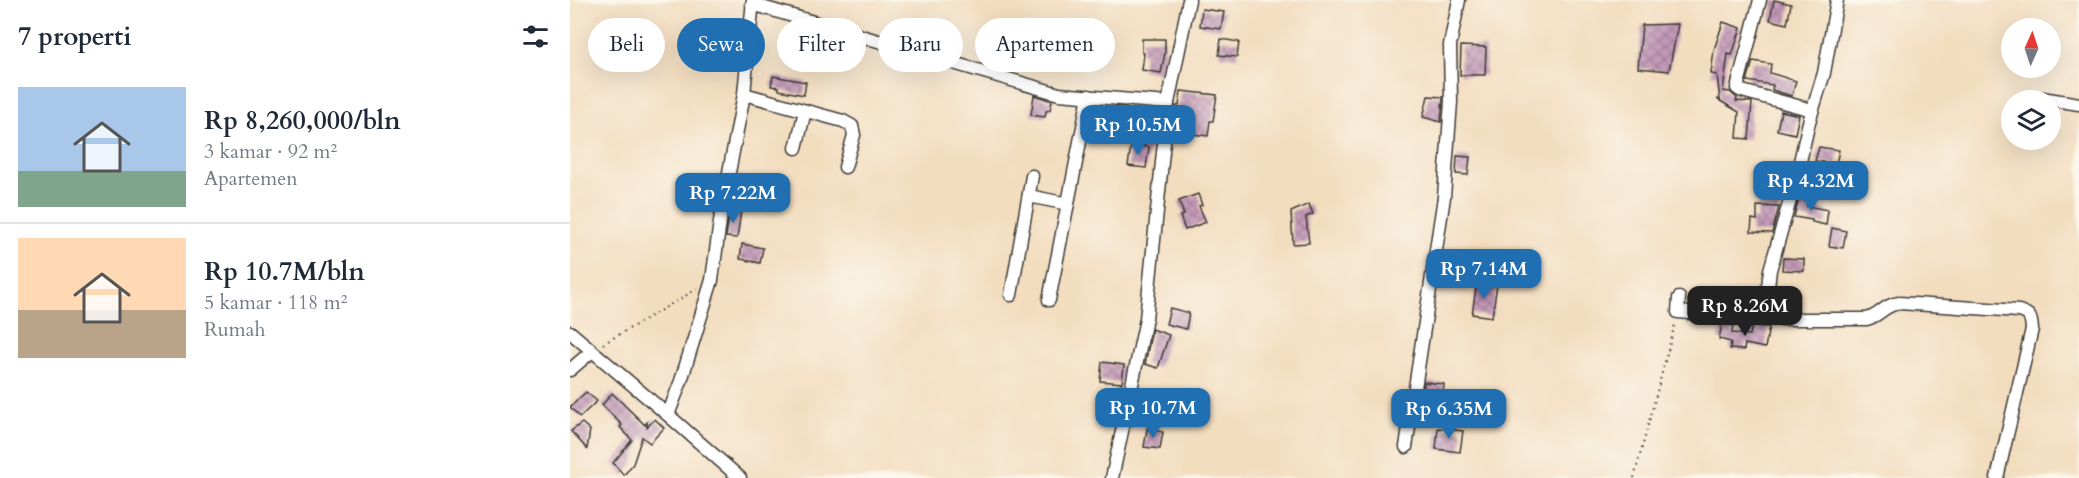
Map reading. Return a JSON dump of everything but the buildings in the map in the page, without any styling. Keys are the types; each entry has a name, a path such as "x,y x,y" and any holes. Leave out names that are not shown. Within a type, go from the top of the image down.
{"street":[{"path":"1112,478 1146,320 1168,103 1189,0"},
{"path":"1406,447 1444,197 1451,102 1450,45 1459,0"},
{"path":"1760,0 1737,88 1812,110"},
{"path":"1764,319 1770,270 1824,73 1837,0"},
{"path":"668,415 681,381 712,280 744,94 752,2 1059,94 1168,103"},
{"path":"744,94 843,121 852,126 854,135 845,166"},
{"path":"1049,300 1089,96"},
{"path":"2061,101 2079,104"},
{"path":"796,148 805,111"},
{"path":"1011,296 1032,176"},
{"path":"1029,196 1068,204"},
{"path":"1679,298 1678,312 1764,319 1866,319 1873,318 1891,304 1899,303 2027,313 2030,316 2032,329 1997,478"},
{"path":"570,332 740,478"},
{"path":"570,370 591,352"}],"path":[{"path":"591,352 712,280"},
{"path":"1634,478 1678,312"}]}
